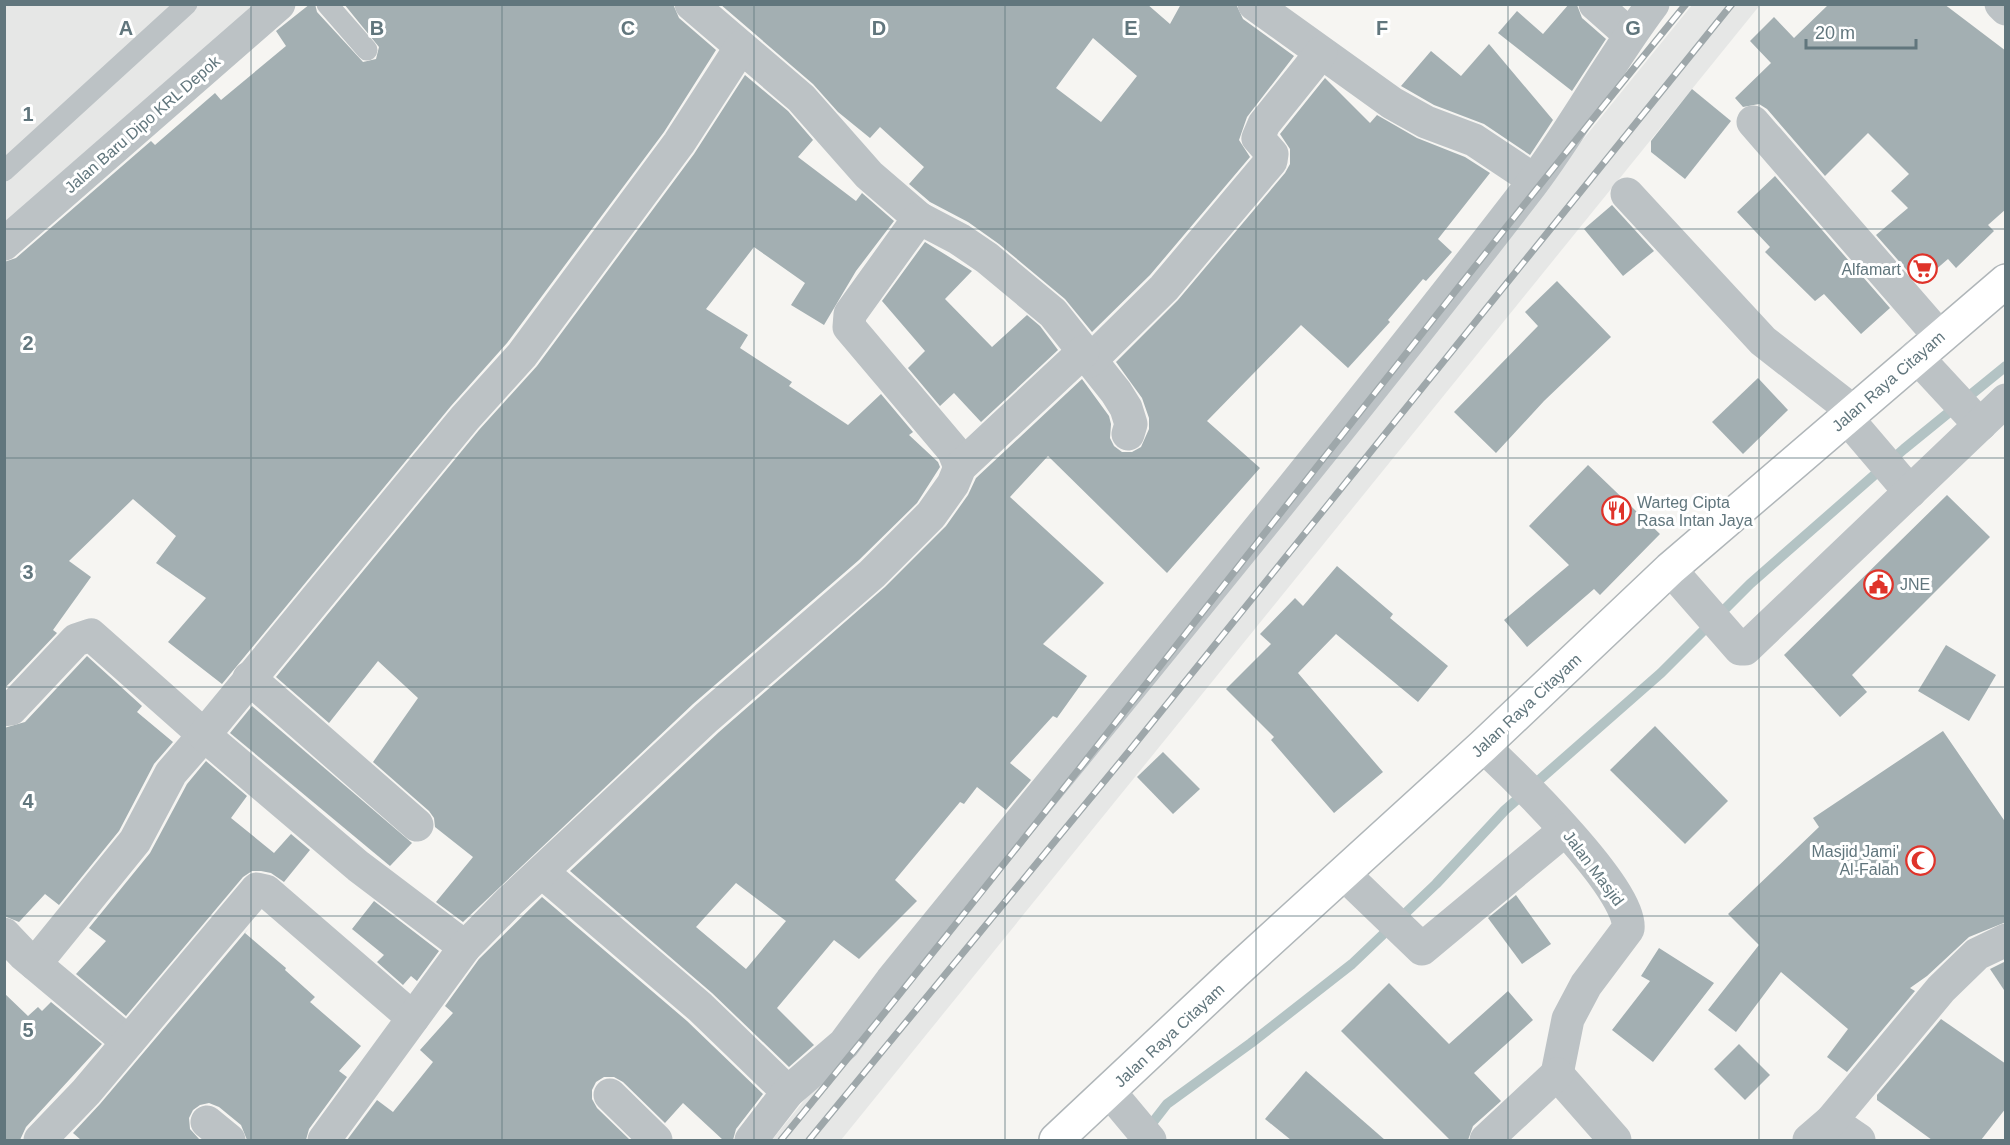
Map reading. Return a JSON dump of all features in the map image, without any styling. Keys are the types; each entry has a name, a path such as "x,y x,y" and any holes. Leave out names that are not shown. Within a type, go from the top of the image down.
{"main road":[{"name":"Jalan Raya Citayam","path":"1056,1140 1115,1098 1351,880 1484,746 1681,580 1853,421 1928,356 2006,281"}],"street":[{"name":"Jalan Baru Dipo KRL Depok","path":"4,244 279,4"},
{"path":"691,4 801,98 869,175 919,218 959,239 1027,289 1053,313 1116,392 1126,408 1131,424 1128,434"},
{"path":"1254,4 1392,103 1426,122 1474,140 1534,180"},
{"path":"1595,4 1630,35"},
{"path":"751,1140 788,1092 844,1044 891,981 1401,351 1534,180 1653,4"},
{"path":"2001,4 2006,9"},
{"path":"35,964 135,840 171,773 465,418 522,355 679,143 741,47"},
{"path":"324,1140 465,946 706,718 872,574 931,515 953,484 960,467 1164,288 1271,161 1272,154 1258,138 1264,124 1321,53"},
{"path":"1753,122 1974,418"},
{"path":"1627,194 1763,341 1853,421 1903,484"},
{"path":"919,218 850,314 849,327 953,450 960,467"},
{"path":"1681,580 1740,649 1750,645 1903,484 1974,418 2006,400"},
{"path":"4,710 11,709 76,640 91,635 357,866 465,946"},
{"path":"249,678 417,825"},
{"name":"Jalan Masjid","path":"1484,746 1559,823 1599,871 1623,905 1629,919 1628,929 1586,985 1568,1019 1557,1074"},
{"path":"1351,880 1422,949 1559,823"},
{"path":"542,872 700,1007 788,1092"},
{"path":"40,1140 128,1042 251,893 261,888 413,1018"},
{"path":"4,934 35,964 128,1042"},
{"path":"1859,1140 1820,1131 1941,988 1977,954 2006,940"},
{"path":"1486,1140 1557,1074 1615,1140"},
{"path":"610,1095 656,1140"},
{"path":"1115,1098 1150,1140"}],"lane":[{"path":"4,171 188,4"},
{"path":"327,4 367,50"}],"shaded area":[{"path":"5,5 256,5 5,231"},
{"path":"1692,5 1760,5 841,1140 772,1140"}],"building":[{"path":"310,4 315,4 317,12 363,62 376,59 379,47 344,4 673,4 679,18 716,50 664,132 507,343 451,406 222,684 168,642 206,598 156,563 176,536 133,499 69,561 91,577 53,630 57,633 4,689 4,262 16,258 151,141 155,145 215,93 221,100 286,46 276,31"},
{"path":"720,4 1147,4 1170,24 1181,4 1236,4 1243,19 1294,56 1247,117 1239,140 1250,157 1150,275 1092,332 1065,299 999,244 968,222 930,202 909,184 924,167 880,127 870,138 838,112 813,84","holes":["1093,38 1137,76 1101,122 1056,88"]},
{"path":"1569,4 1577,5 1582,18 1606,39 1572,91 1498,33 1517,11 1543,34"},
{"path":"1829,4 1944,4 2006,51 2006,209 1988,225 1994,231 1956,268 1948,259 1919,284 1876,235 1908,208 1891,191 1909,174 1868,133 1825,176 1767,109 1759,104 1743,107 1735,98 1771,63 1750,41 1774,17 1794,38"},
{"path":"1489,44 1553,120 1530,155 1484,124 1434,105 1401,86 1431,51 1461,76"},
{"path":"745,75 788,111 813,140 798,157 856,201 862,193 894,221 856,271 824,325 791,305 805,283 754,247 706,309 748,335 740,348 792,382 789,386 848,425 881,394 913,432 909,435 938,462 940,467 917,503 859,560 693,704 463,922 436,902 473,857 435,827 434,818 429,811 373,762 418,698 378,661 329,723 276,677 479,430 537,366 694,154"},
{"path":"1325,78 1370,123 1377,115 1417,138 1465,157 1490,173 1438,239 1452,252 1426,281 1423,279 1388,320 1390,322 1348,368 1301,325 1207,421 1260,468 1167,573 1048,456 1010,497 1104,583 1043,644 1087,676 1057,718 1053,716 1010,763 1031,780 1006,810 977,787 964,804 960,802 895,880 917,901 859,959 834,940 777,1008 814,1045 789,1067 712,993 570,871 719,732 885,587 946,526 968,495 976,478 1082,379 1109,416 1110,438 1114,446 1122,452 1132,452 1141,447 1149,429 1149,418 1142,398 1116,362 1178,300 1285,173 1290,164 1290,149 1280,134","holes":["736,883 786,921 746,969 696,927"]},
{"path":"1692,89 1731,121 1685,179 1651,152 1651,141"},
{"path":"1775,176 1890,308 1861,334 1824,294 1815,301 1765,252 1770,247 1737,212"},
{"path":"1612,205 1654,251 1623,276 1584,229"},
{"path":"925,242 972,271 945,299 992,347 1027,315 1040,326 1058,350 981,422 954,393 940,406 908,368 925,351 882,301"},
{"path":"1557,281 1611,337 1544,401 1496,453 1454,412 1538,326 1525,312"},
{"path":"1758,378 1788,410 1743,454 1712,422"},
{"path":"1588,465 1660,534 1600,595 1594,589 1527,647 1504,620 1569,565 1529,526"},
{"path":"1947,495 1990,537 1852,675 1867,692 1840,717 1784,655"},
{"path":"1337,566 1393,614 1390,618 1448,666 1418,702 1336,634 1298,673 1383,772 1334,813 1271,740 1274,737 1226,689 1271,644 1260,634 1295,598 1303,606"},
{"path":"1946,645 1996,675 1969,721 1918,691"},
{"path":"87,656 142,706 137,712 173,742 154,764 119,831 59,905 45,894 19,922 4,916 4,728 25,722"},
{"path":"252,706 412,843 390,866 230,733"},
{"path":"1655,726 1728,801 1685,844 1610,770"},
{"path":"1943,731 2006,823 2006,922 1969,937 1927,976 1910,988 1915,991 1847,1072 1827,1057 1848,1029 1781,972 1736,1032 1708,1010 1759,945 1728,914 1819,827 1813,818"},
{"path":"1163,752 1200,789 1173,814 1137,777"},
{"path":"206,761 247,796 231,818 274,853 291,834 310,850 284,882 271,873 261,871 252,871 243,877 126,1016 76,974 106,941 89,928 150,853 187,784"},
{"path":"1516,895 1551,944 1522,964 1488,918"},
{"path":"542,897 687,1021 763,1094 736,1129 733,1140 723,1140 683,1103 665,1123 623,1082 614,1077 604,1077 596,1082 592,1090 592,1099 597,1108 630,1140 347,1140 377,1100 393,1112 433,1062 420,1050 453,1013 445,1006 479,959"},
{"path":"374,901 439,951 417,981 411,976 403,985 377,962 384,955 352,929"},
{"path":"249,928 245,933 286,968 285,970 315,997 310,1002 361,1046 339,1071 347,1077 309,1129 306,1140 247,1140 241,1125 219,1107 209,1103 193,1110 189,1118 190,1129 200,1140 81,1140 73,1133"},
{"path":"1659,948 1714,983 1653,1062 1612,1030 1650,981 1641,976"},
{"path":"2006,961 2006,993 1990,969"},
{"path":"1389,983 1449,1044 1508,991 1533,1020 1474,1073 1501,1101 1473,1126 1468,1140 1450,1140 1341,1031"},
{"path":"4,993 28,1016 38,1007 42,1011 51,1002 102,1044 26,1127 20,1140 4,1140"},
{"path":"1941,1019 2006,1064 2006,1108 1981,1140 1932,1140 1877,1100 1877,1095"},
{"path":"1739,1044 1770,1075 1745,1100 1714,1069"},
{"path":"1306,1071 1385,1140 1291,1140 1265,1119"}],"waterway":[{"path":"1146,1131 1167,1104 1251,1043 1352,964 1436,884 1505,810 1661,673 1750,584 1904,449 2006,366"}],"railway":[{"path":"781,1140 1009,857 1459,287 1686,4"},
{"path":"809,1140 1130,750 1732,4"}],"place":[{"name":"Alfamart","path":"1922,269"},
{"name":"Warteg Cipta Rasa Intan Jaya","path":"1616,511"},
{"name":"JNE","path":"1879,584"},
{"name":"Masjid Jami' Al-Falah","path":"1920,860"}]}
